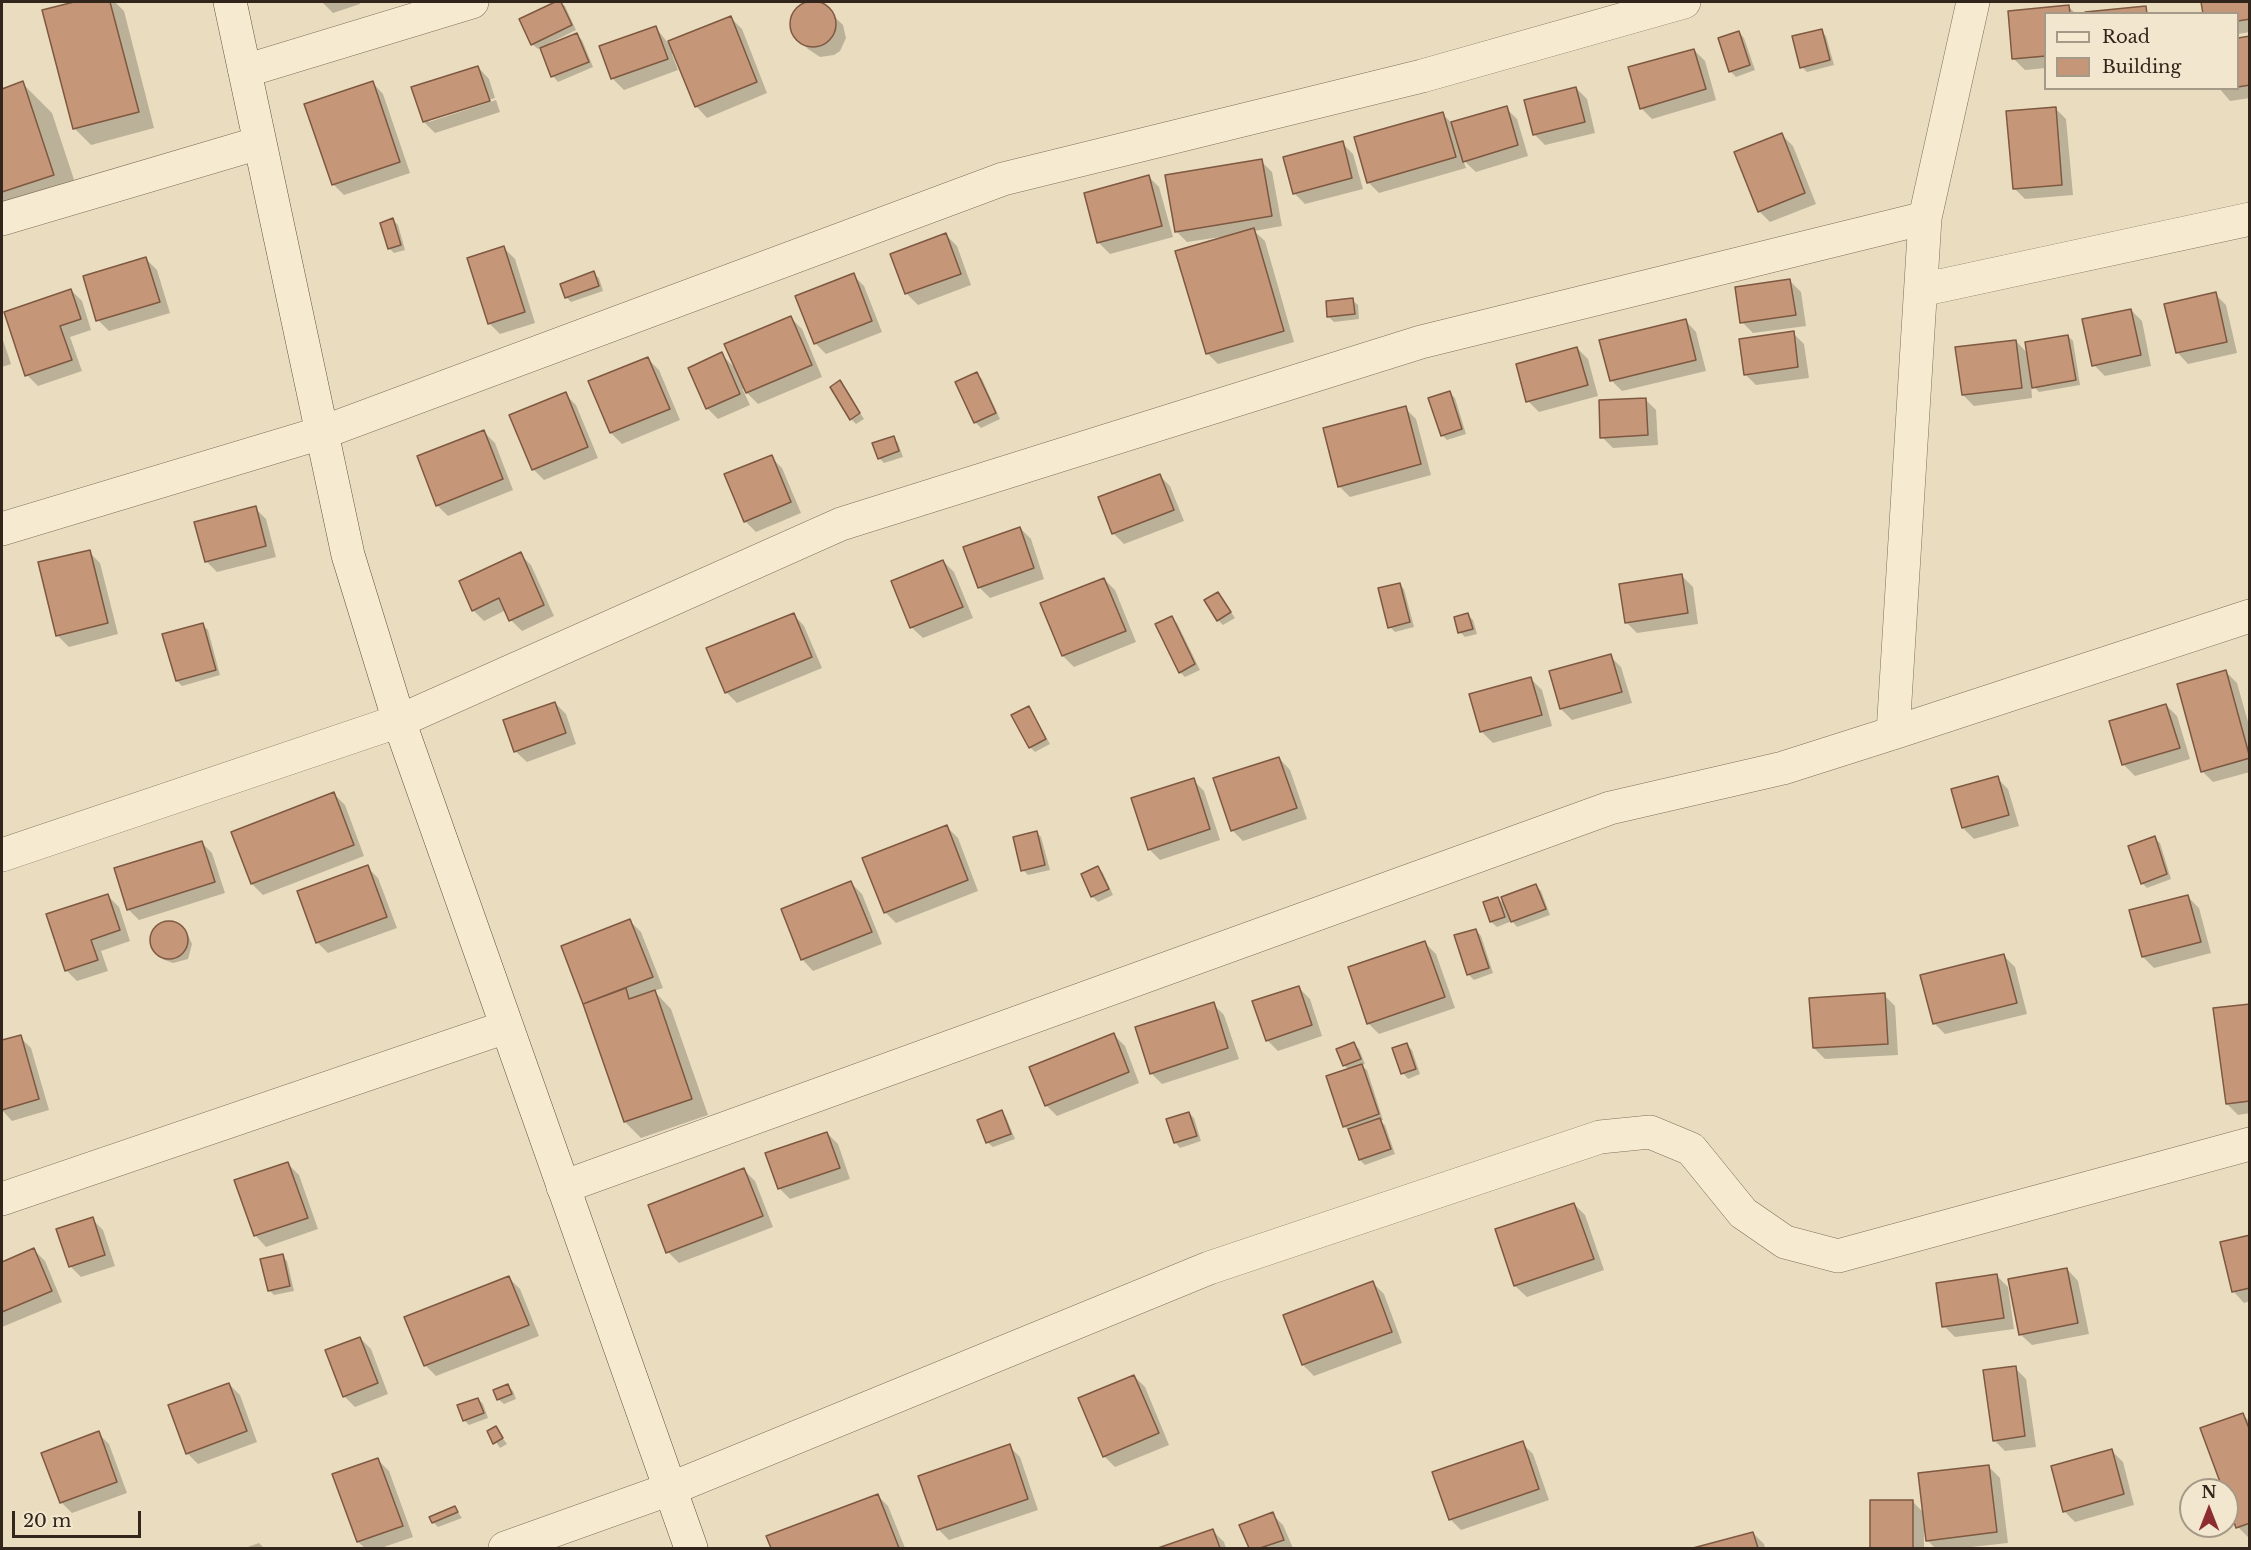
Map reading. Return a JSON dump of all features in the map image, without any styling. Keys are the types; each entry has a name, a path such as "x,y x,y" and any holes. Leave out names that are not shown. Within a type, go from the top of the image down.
{"street":[{"path":"230,2 348,555 399,721 691,1548"},
{"path":"245,71 472,2"},
{"path":"2,529 321,434 1003,179 1422,76 1684,2"},
{"path":"1893,733 1925,218 1973,2"},
{"path":"2,219 259,143"},
{"path":"2,855 399,721 841,524 1421,342 1925,218"},
{"path":"1921,290 2250,219"},
{"path":"563,1187 1610,808 1783,768 2250,616"},
{"path":"2,1199 506,1027"},
{"path":"505,1548 670,1489 1209,1268 1600,1137 1650,1132 1691,1149 1743,1213 1785,1242 1838,1256 2250,1144"}],"building":[{"path":"813,1 829,8 836,24 829,40 813,47 797,40 790,24 797,8"},
{"path":"74,2 110,2 139,112 73,129 42,10"},
{"path":"555,2 561,2 572,25 531,45 519,19"},
{"path":"2201,2 2250,2 2250,19 2239,21 2239,12 2203,12"},
{"path":"2069,5 2070,12 2044,12 2044,56 2012,59 2008,11"},
{"path":"2146,6 2147,12 2085,12"},
{"path":"731,16 757,82 695,107 668,41"},
{"path":"656,26 668,59 611,79 599,46"},
{"path":"1822,29 1830,60 1800,68 1792,36"},
{"path":"1739,31 1750,65 1729,72 1718,38"},
{"path":"577,33 589,62 551,77 540,48"},
{"path":"2250,36 2250,85 2239,87 2239,38"},
{"path":"1694,49 1706,89 1640,109 1628,67"},
{"path":"478,66 490,101 423,122 411,87"},
{"path":"23,81 54,175 2,192 2,89"},
{"path":"373,81 400,162 332,185 304,104"},
{"path":"1576,87 1585,122 1533,135 1524,100"},
{"path":"1507,106 1518,145 1463,162 1451,122"},
{"path":"2056,107 2062,185 2013,189 2006,111"},
{"path":"1443,112 1456,157 1367,183 1354,137"},
{"path":"1782,133 1805,193 1758,212 1734,152"},
{"path":"1343,141 1352,178 1293,194 1283,157"},
{"path":"1262,159 1272,216 1175,232 1165,175"},
{"path":"1149,175 1162,226 1097,243 1084,193"},
{"path":"393,218 401,245 388,249 380,223"},
{"path":"1254,228 1284,331 1206,354 1175,251"},
{"path":"946,233 961,274 905,294 890,254"},
{"path":"504,246 525,312 488,324 467,258"},
{"path":"146,257 160,302 96,321 83,276"},
{"path":"594,271 599,286 565,298 560,284"},
{"path":"854,273 872,321 814,344 795,296"},
{"path":"1790,279 1796,315 1740,323 1735,287"},
{"path":"71,289 81,319 60,326 72,360 25,376 4,312"},
{"path":"2216,292 2227,342 2176,353 2164,304"},
{"path":"1353,298 1355,314 1327,317 1326,301"},
{"path":"2131,309 2141,355 2092,366 2082,319"},
{"path":"791,316 812,365 746,393 724,344"},
{"path":"1686,319 1696,360 1610,381 1599,340"},
{"path":"1794,331 1798,367 1744,375 1739,339"},
{"path":"2068,335 2076,380 2032,388 2025,342"},
{"path":"2016,340 2022,388 1962,395 1955,347"},
{"path":"1577,347 1588,385 1526,402 1516,364"},
{"path":"722,352 740,394 706,409 688,368"},
{"path":"648,357 670,409 610,433 588,381"},
{"path":"977,372 996,413 974,423 955,382"},
{"path":"840,380 860,413 850,420 830,387"},
{"path":"1450,391 1462,429 1441,436 1428,398"},
{"path":"566,392 588,447 532,470 509,415"},
{"path":"1646,398 1648,435 1600,438 1599,400"},
{"path":"1406,406 1421,464 1338,487 1323,428"},
{"path":"484,430 503,479 436,506 417,456"},
{"path":"894,436 899,451 878,459 872,443"},
{"path":"772,455 791,502 744,522 724,474"},
{"path":"1160,474 1174,510 1112,534 1098,497"},
{"path":"256,506 266,546 205,562 194,522"},
{"path":"1020,527 1034,568 978,588 963,547"},
{"path":"90,550 108,623 56,636 38,562"},
{"path":"521,552 544,605 509,621 499,598 472,611 459,581"},
{"path":"943,560 963,607 910,628 891,581"},
{"path":"1682,574 1688,613 1625,623 1619,584"},
{"path":"1104,578 1126,631 1062,656 1040,603"},
{"path":"1400,583 1410,622 1388,628 1378,588"},
{"path":"1218,592 1231,612 1217,621 1204,600"},
{"path":"794,613 812,657 725,693 706,648"},
{"path":"1468,613 1473,629 1458,633 1454,617"},
{"path":"1172,616 1195,664 1179,673 1155,624"},
{"path":"203,623 216,670 176,681 162,634"},
{"path":"1611,654 1622,692 1560,709 1549,671"},
{"path":"2226,670 2250,758 2201,772 2177,684"},
{"path":"1531,677 1542,715 1480,732 1469,694"},
{"path":"555,702 566,733 514,752 503,720"},
{"path":"2166,704 2180,748 2122,765 2109,721"},
{"path":"1029,706 1046,739 1029,748 1011,715"},
{"path":"1279,757 1297,808 1231,831 1213,778"},
{"path":"1998,776 2009,815 1962,828 1951,789"},
{"path":"1194,778 1210,829 1148,850 1131,798"},
{"path":"334,792 354,845 251,884 231,832"},
{"path":"947,825 968,880 884,913 862,858"},
{"path":"1037,831 1045,865 1021,871 1013,837"},
{"path":"2155,836 2167,874 2141,884 2128,846"},
{"path":"202,841 215,882 127,910 114,868"},
{"path":"368,865 387,917 316,943 297,891"},
{"path":"1098,866 1109,889 1091,897 1081,874"},
{"path":"851,881 872,932 801,960 781,909"},
{"path":"1536,884 1546,909 1511,922 1501,897"},
{"path":"108,894 120,930 91,940 98,960 65,971 46,914"},
{"path":"2188,895 2201,942 2142,957 2129,910"},
{"path":"1498,897 1505,917 1490,922 1483,902"},
{"path":"630,919 653,977 583,1004 561,946"},
{"path":"169,921 176,922 182,927 187,933 187,947 182,953 176,958 169,959 162,958 156,953 151,947 150,940 151,933 156,927 162,922"},
{"path":"1476,929 1489,968 1467,975 1454,935"},
{"path":"1425,941 1445,997 1367,1024 1348,967"},
{"path":"2004,954 2017,1003 1933,1024 1920,975"},
{"path":"1299,986 1312,1025 1266,1041 1252,1001"},
{"path":"626,988 629,999 655,990 692,1099 624,1122 583,1004"},
{"path":"1885,993 1888,1044 1813,1048 1809,998"},
{"path":"1214,1002 1228,1048 1150,1074 1135,1027"},
{"path":"2250,1004 2250,1101 2226,1104 2213,1008"},
{"path":"1114,1033 1129,1072 1045,1106 1029,1067"},
{"path":"21,1035 39,1099 2,1110 2,1040"},
{"path":"1354,1042 1361,1059 1343,1066 1336,1049"},
{"path":"1407,1043 1416,1069 1401,1074 1392,1048"},
{"path":"1362,1064 1379,1114 1343,1127 1326,1076"},
{"path":"1002,1110 1011,1134 986,1143 977,1120"},
{"path":"1189,1112 1197,1136 1174,1143 1166,1119"},
{"path":"1380,1118 1391,1149 1359,1160 1348,1129"},
{"path":"827,1132 840,1168 778,1189 765,1153"},
{"path":"288,1162 308,1218 254,1236 234,1180"},
{"path":"744,1168 763,1216 666,1253 648,1205"},
{"path":"1574,1203 1594,1259 1514,1286 1495,1229"},
{"path":"93,1217 105,1255 69,1267 56,1229"},
{"path":"2250,1235 2250,1288 2232,1292 2220,1242"},
{"path":"34,1248 52,1291 2,1312 2,1262"},
{"path":"283,1254 290,1286 268,1291 260,1259"},
{"path":"2067,1268 2078,1323 2019,1335 2008,1279"},
{"path":"1997,1274 2004,1318 1942,1327 1936,1283"},
{"path":"509,1276 529,1325 424,1366 404,1317"},
{"path":"1373,1281 1392,1332 1302,1365 1283,1315"},
{"path":"360,1337 378,1383 343,1397 325,1350"},
{"path":"2016,1366 2025,1436 1993,1441 1983,1370"},
{"path":"1134,1375 1159,1433 1103,1457 1078,1398"},
{"path":"229,1383 247,1431 186,1454 168,1405"},
{"path":"508,1384 512,1394 497,1400 493,1390"},
{"path":"478,1398 484,1413 463,1421 457,1405"},
{"path":"2243,1413 2250,1431 2250,1523 2239,1527 2239,1478 2219,1478 2200,1428"},
{"path":"496,1426 503,1438 493,1444 487,1431"},
{"path":"99,1431 117,1482 60,1503 41,1453"},
{"path":"1523,1441 1539,1489 1449,1520 1432,1472"},
{"path":"1010,1444 1028,1499 937,1530 918,1476"},
{"path":"2112,1449 2124,1494 2063,1512 2051,1466"},
{"path":"378,1458 403,1526 357,1542 332,1474"},
{"path":"1989,1465 1997,1532 1926,1541 1918,1473"},
{"path":"878,1494 899,1548 771,1548 766,1536"},
{"path":"1870,1500 1913,1500 1913,1548 1870,1548"},
{"path":"455,1506 458,1512 432,1523 429,1517"},
{"path":"1273,1512 1284,1540 1260,1548 1249,1548 1239,1525"},
{"path":"1213,1529 1220,1548 1158,1548"},
{"path":"1753,1532 1758,1548 1693,1548"}]}
